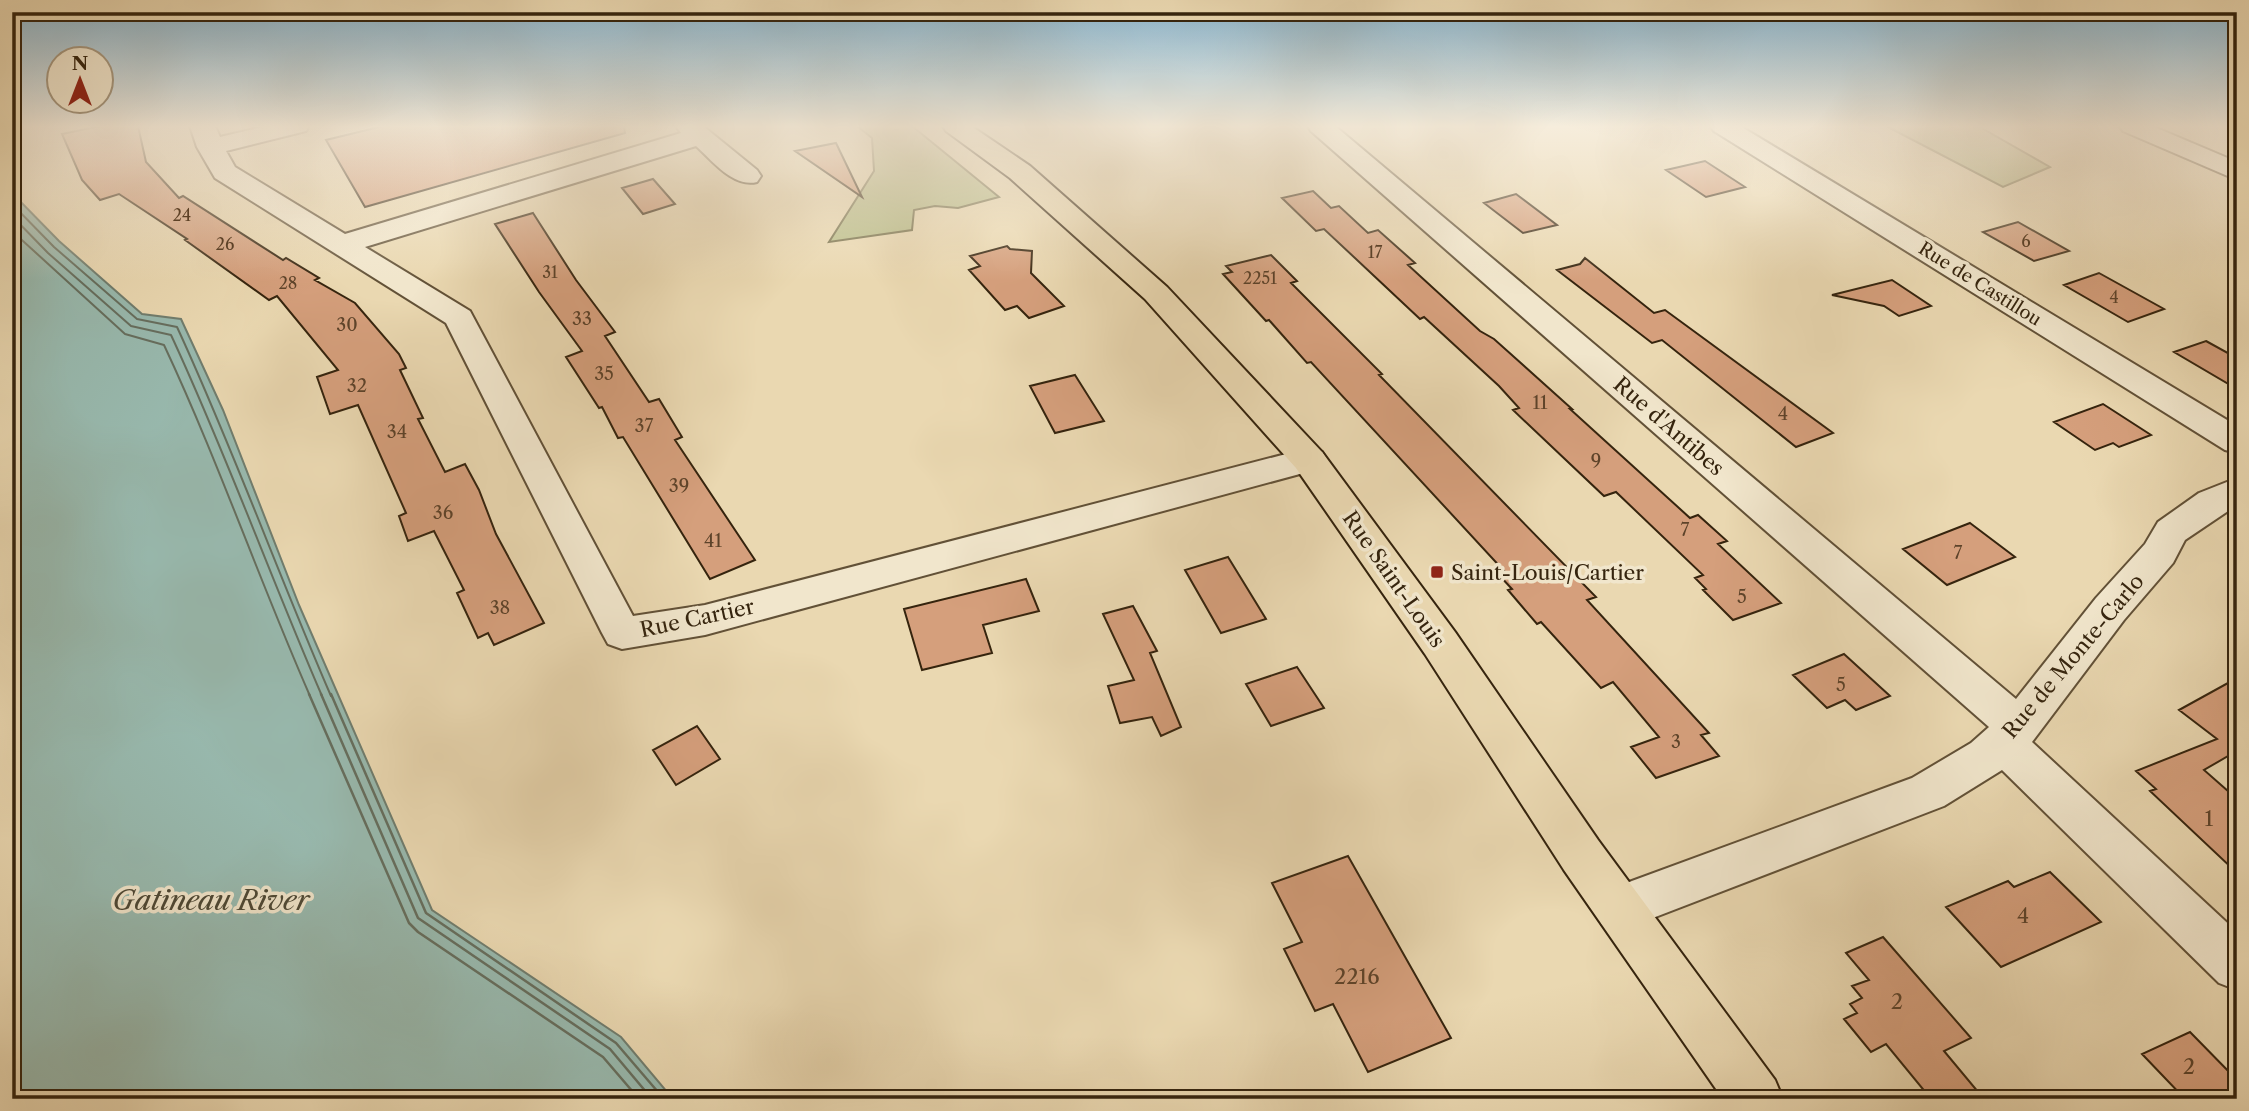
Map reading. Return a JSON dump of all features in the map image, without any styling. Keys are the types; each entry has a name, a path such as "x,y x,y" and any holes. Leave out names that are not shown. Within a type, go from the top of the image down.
{"main road":[{"name":"Rue Saint-Louis","path":"1027,178 1156,293 1309,460 1440,643 1619,908 1756,1099"}],"street":[{"name":"Rue Cartier","path":"235,178 459,318 622,633 705,620 1309,460"},
{"path":"344,244 549,178"},
{"name":"Rue d'Antibes","path":"1380,178 2010,734 2237,966"},
{"name":"Rue de Castillou","path":"1809,178 2237,442"},
{"name":"Rue de Monte-Carlo","path":"1619,908 1928,792 1956,777 2010,734 2159,552 2171,531 2212,502 2237,490"}],"green space":[{"path":"870,178 976,178 999,197 958,208 935,206 914,210 912,230 829,242"},
{"path":"1985,178 2025,178 2003,187"}],"water":[{"name":"Gatineau River","path":"12,193 59,241 142,314 181,319 223,410 299,605 432,910 621,1037 673,1099 12,1099"}],"building":[{"path":"81,178 161,178 179,198 183,196 283,260 286,258 319,278 315,280 355,303 399,354 406,368 400,370 423,418 418,419 445,472 465,464 479,490 496,534 544,623 494,645 488,633 478,638 457,593 464,590 434,531 408,541 399,516 406,513 358,405 330,414 317,377 338,370 277,296 269,300 185,240 187,239 119,194 100,200"},
{"path":"348,178 467,178 365,207"},
{"path":"834,178 853,178 862,197"},
{"path":"1678,178 1731,178 1745,187 1706,197"},
{"path":"653,179 675,204 643,214 622,188"},
{"path":"1313,191 1331,208 1339,206 1368,233 1378,230 1415,263 1408,265 1480,331 1494,339 1690,518 1698,515 1727,541 1718,544 1781,603 1733,620 1703,590 1706,589 1695,578 1703,575 1616,492 1604,496 1513,410 1519,408 1499,386 1424,317 1420,319 1324,229 1316,231 1282,198"},
{"path":"1516,194 1557,225 1523,233 1484,203"},
{"path":"533,213 576,280 615,332 605,336 649,402 659,399 682,437 675,440 755,560 710,579 623,437 618,438 602,407 599,408 566,357 582,351 539,292 495,224"},
{"path":"2018,222 2069,251 2034,261 1983,232"},
{"path":"1007,246 1010,249 1032,251 1031,273 1064,306 1029,318 1017,306 1005,310 969,270 980,266 970,256"},
{"path":"1271,255 1297,281 1291,283 1596,597 1587,600 1709,733 1701,735 1719,756 1656,778 1631,747 1659,737 1613,682 1601,688 1541,622 1537,624 1498,574 1505,572 1311,362 1307,363 1223,274 1232,272 1226,266"},
{"path":"1585,258 1654,313 1665,310 1833,433 1796,447 1662,340 1652,343 1557,270 1580,264"},
{"path":"2099,273 2164,309 2128,322 2064,285"},
{"path":"1892,280 1931,306 1899,316 1884,306 1832,295"},
{"path":"2206,341 2237,358 2237,389 2174,352"},
{"path":"1075,375 1104,421 1055,433 1030,386"},
{"path":"2103,404 2151,435 2119,447 2113,443 2095,450 2054,422"},
{"path":"1970,523 2015,557 1947,585 1903,549"},
{"path":"1228,557 1266,619 1221,633 1185,570"},
{"path":"1026,579 1039,611 983,625 992,653 922,670 904,609"},
{"path":"1133,606 1157,651 1150,653 1181,727 1161,736 1152,717 1120,723 1108,686 1134,680 1103,614"},
{"path":"1844,654 1890,696 1856,710 1845,700 1827,708 1793,675"},
{"path":"1297,667 1324,708 1271,726 1246,684"},
{"path":"2237,678 2237,754 2235,752 2204,770 2237,799 2237,873 2150,791 2156,789 2136,771 2217,739 2179,710"},
{"path":"697,726 720,759 676,785 653,750"},
{"path":"1348,856 1451,1038 1368,1072 1333,1004 1315,1011 1284,949 1302,942 1272,883"},
{"path":"2050,872 2101,922 2001,967 1946,907 2008,881 2014,887"},
{"path":"1883,937 1971,1038 1944,1051 1984,1099 1931,1099 1886,1044 1871,1052 1844,1019 1857,1013 1850,1004 1862,998 1852,986 1869,980 1846,953"},
{"path":"2190,1032 2237,1080 2237,1099 2185,1099 2142,1054"}],"place":[{"name":"Saint-Louis/Cartier","path":"1437,572"}]}
